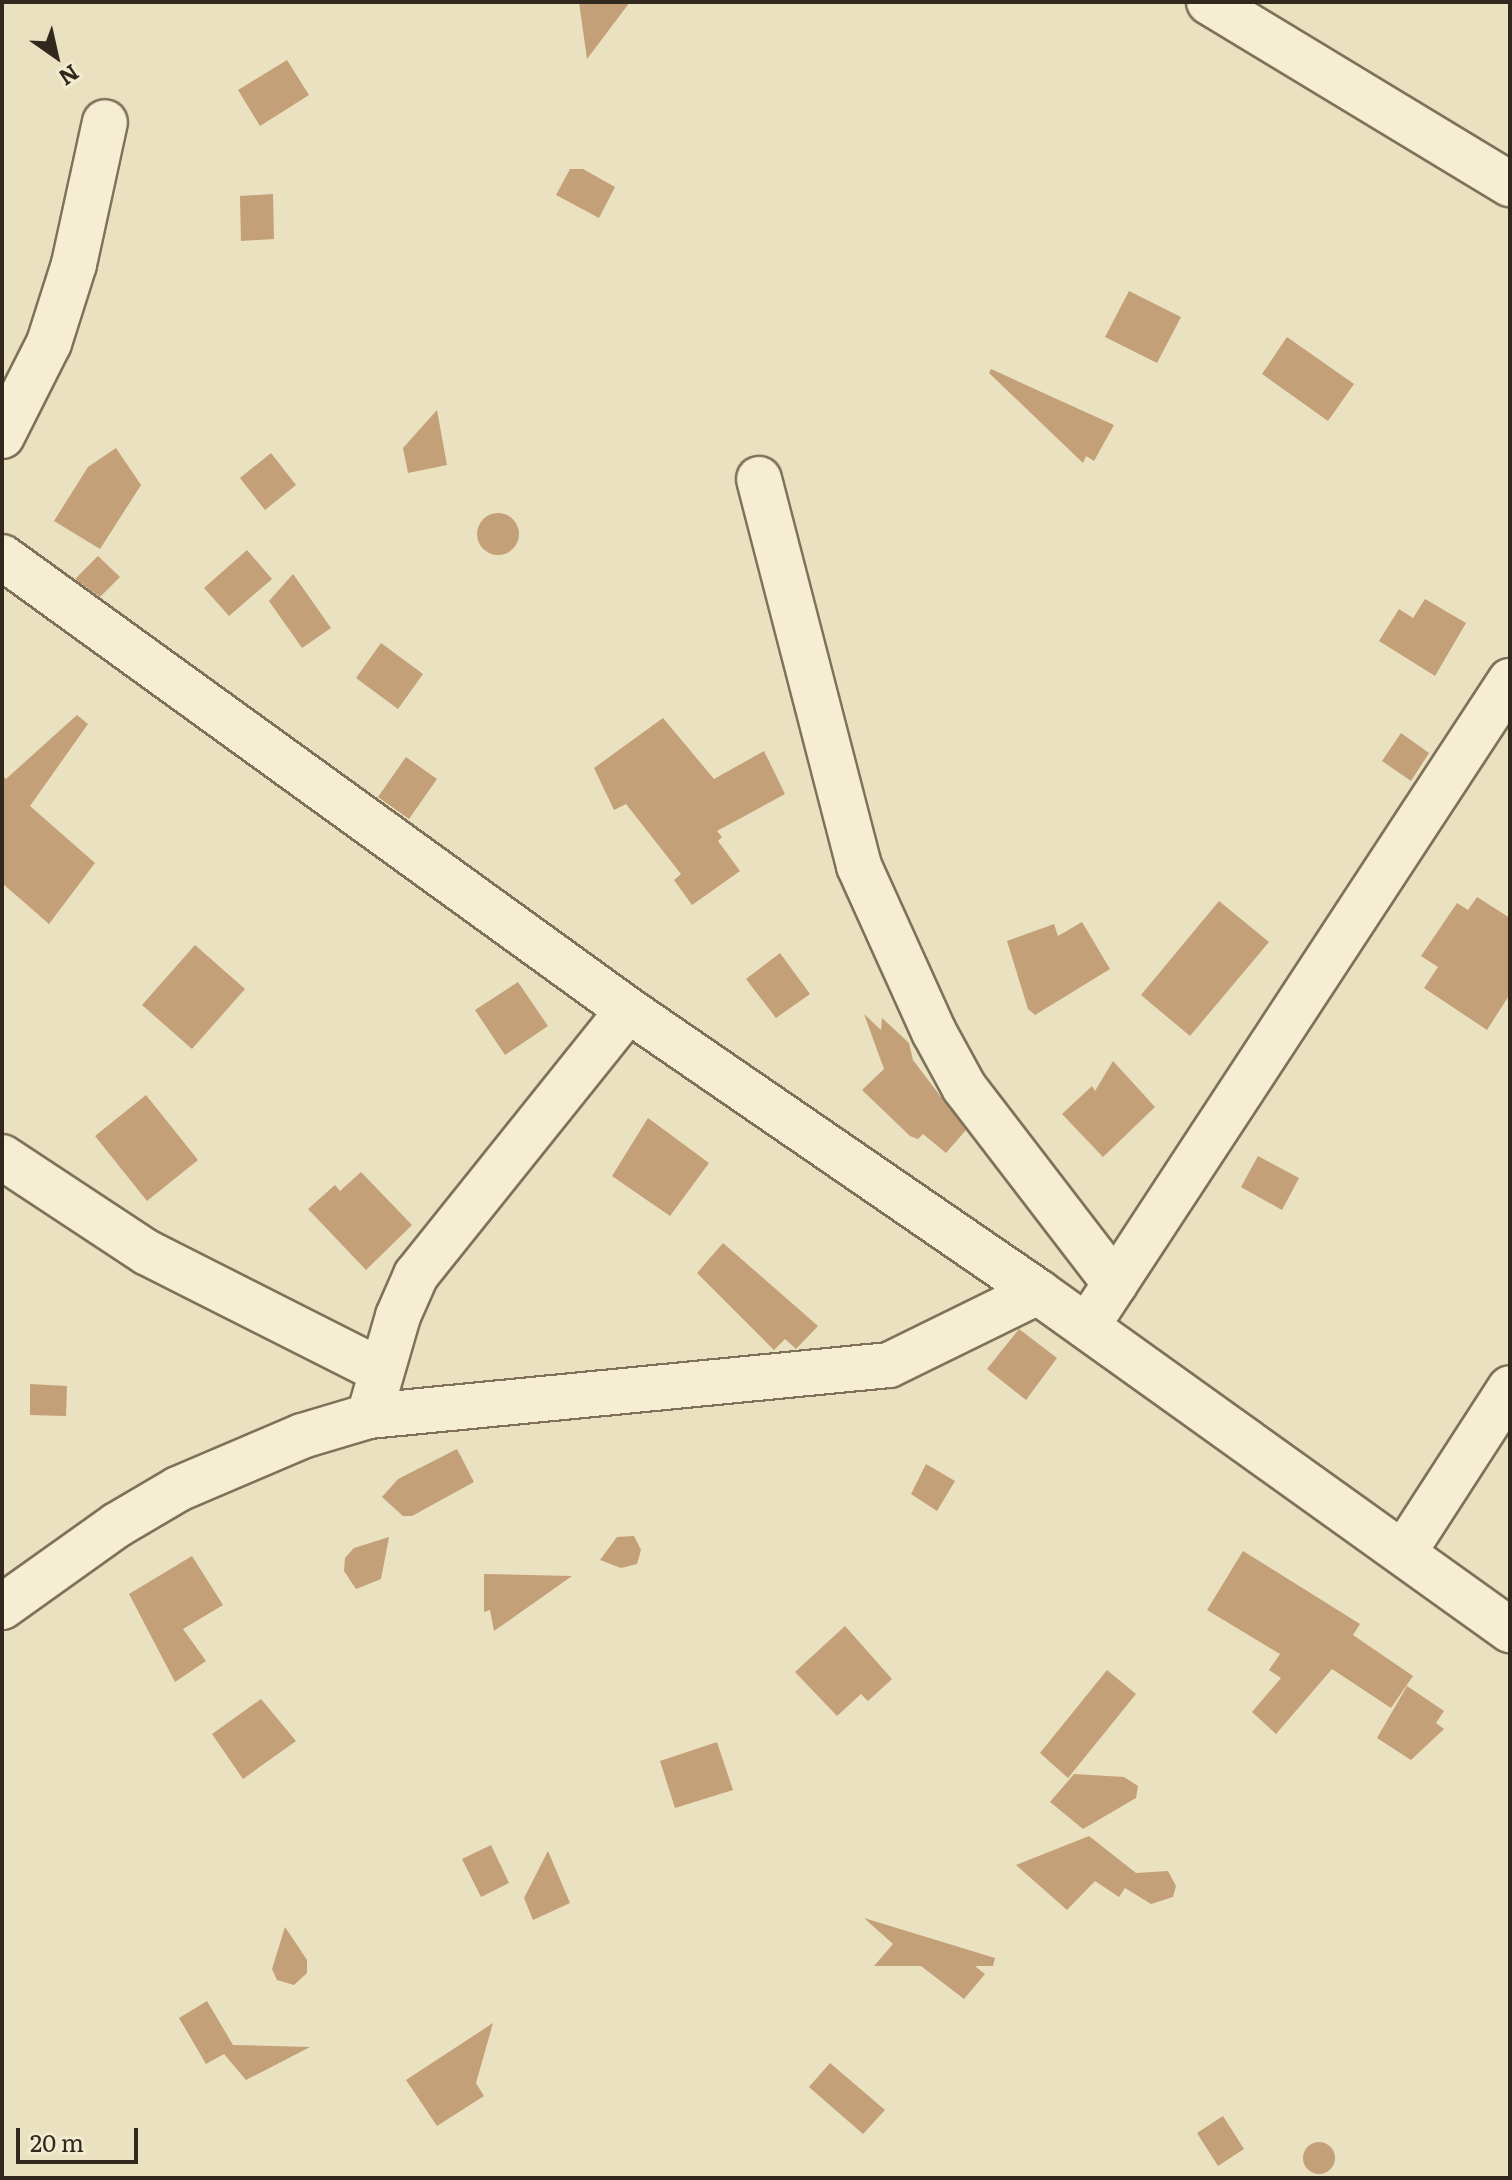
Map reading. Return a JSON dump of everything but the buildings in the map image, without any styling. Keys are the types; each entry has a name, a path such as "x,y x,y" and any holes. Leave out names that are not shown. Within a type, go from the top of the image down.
{"street":[{"path":"1209,2 1510,184"},
{"path":"2,436 49,343 74,264 105,122"},
{"path":"759,479 859,866 964,1087 1115,1284"},
{"path":"2,557 628,1010 1038,1292 1510,1630"},
{"path":"1087,1327 1510,681"},
{"path":"369,1416 416,1275 628,1010"},
{"path":"2,1157 146,1252 382,1371"},
{"path":"2,1607 117,1525 178,1489 302,1436 369,1416 889,1365 1038,1292"},
{"path":"1404,1552 1510,1388"}]}
